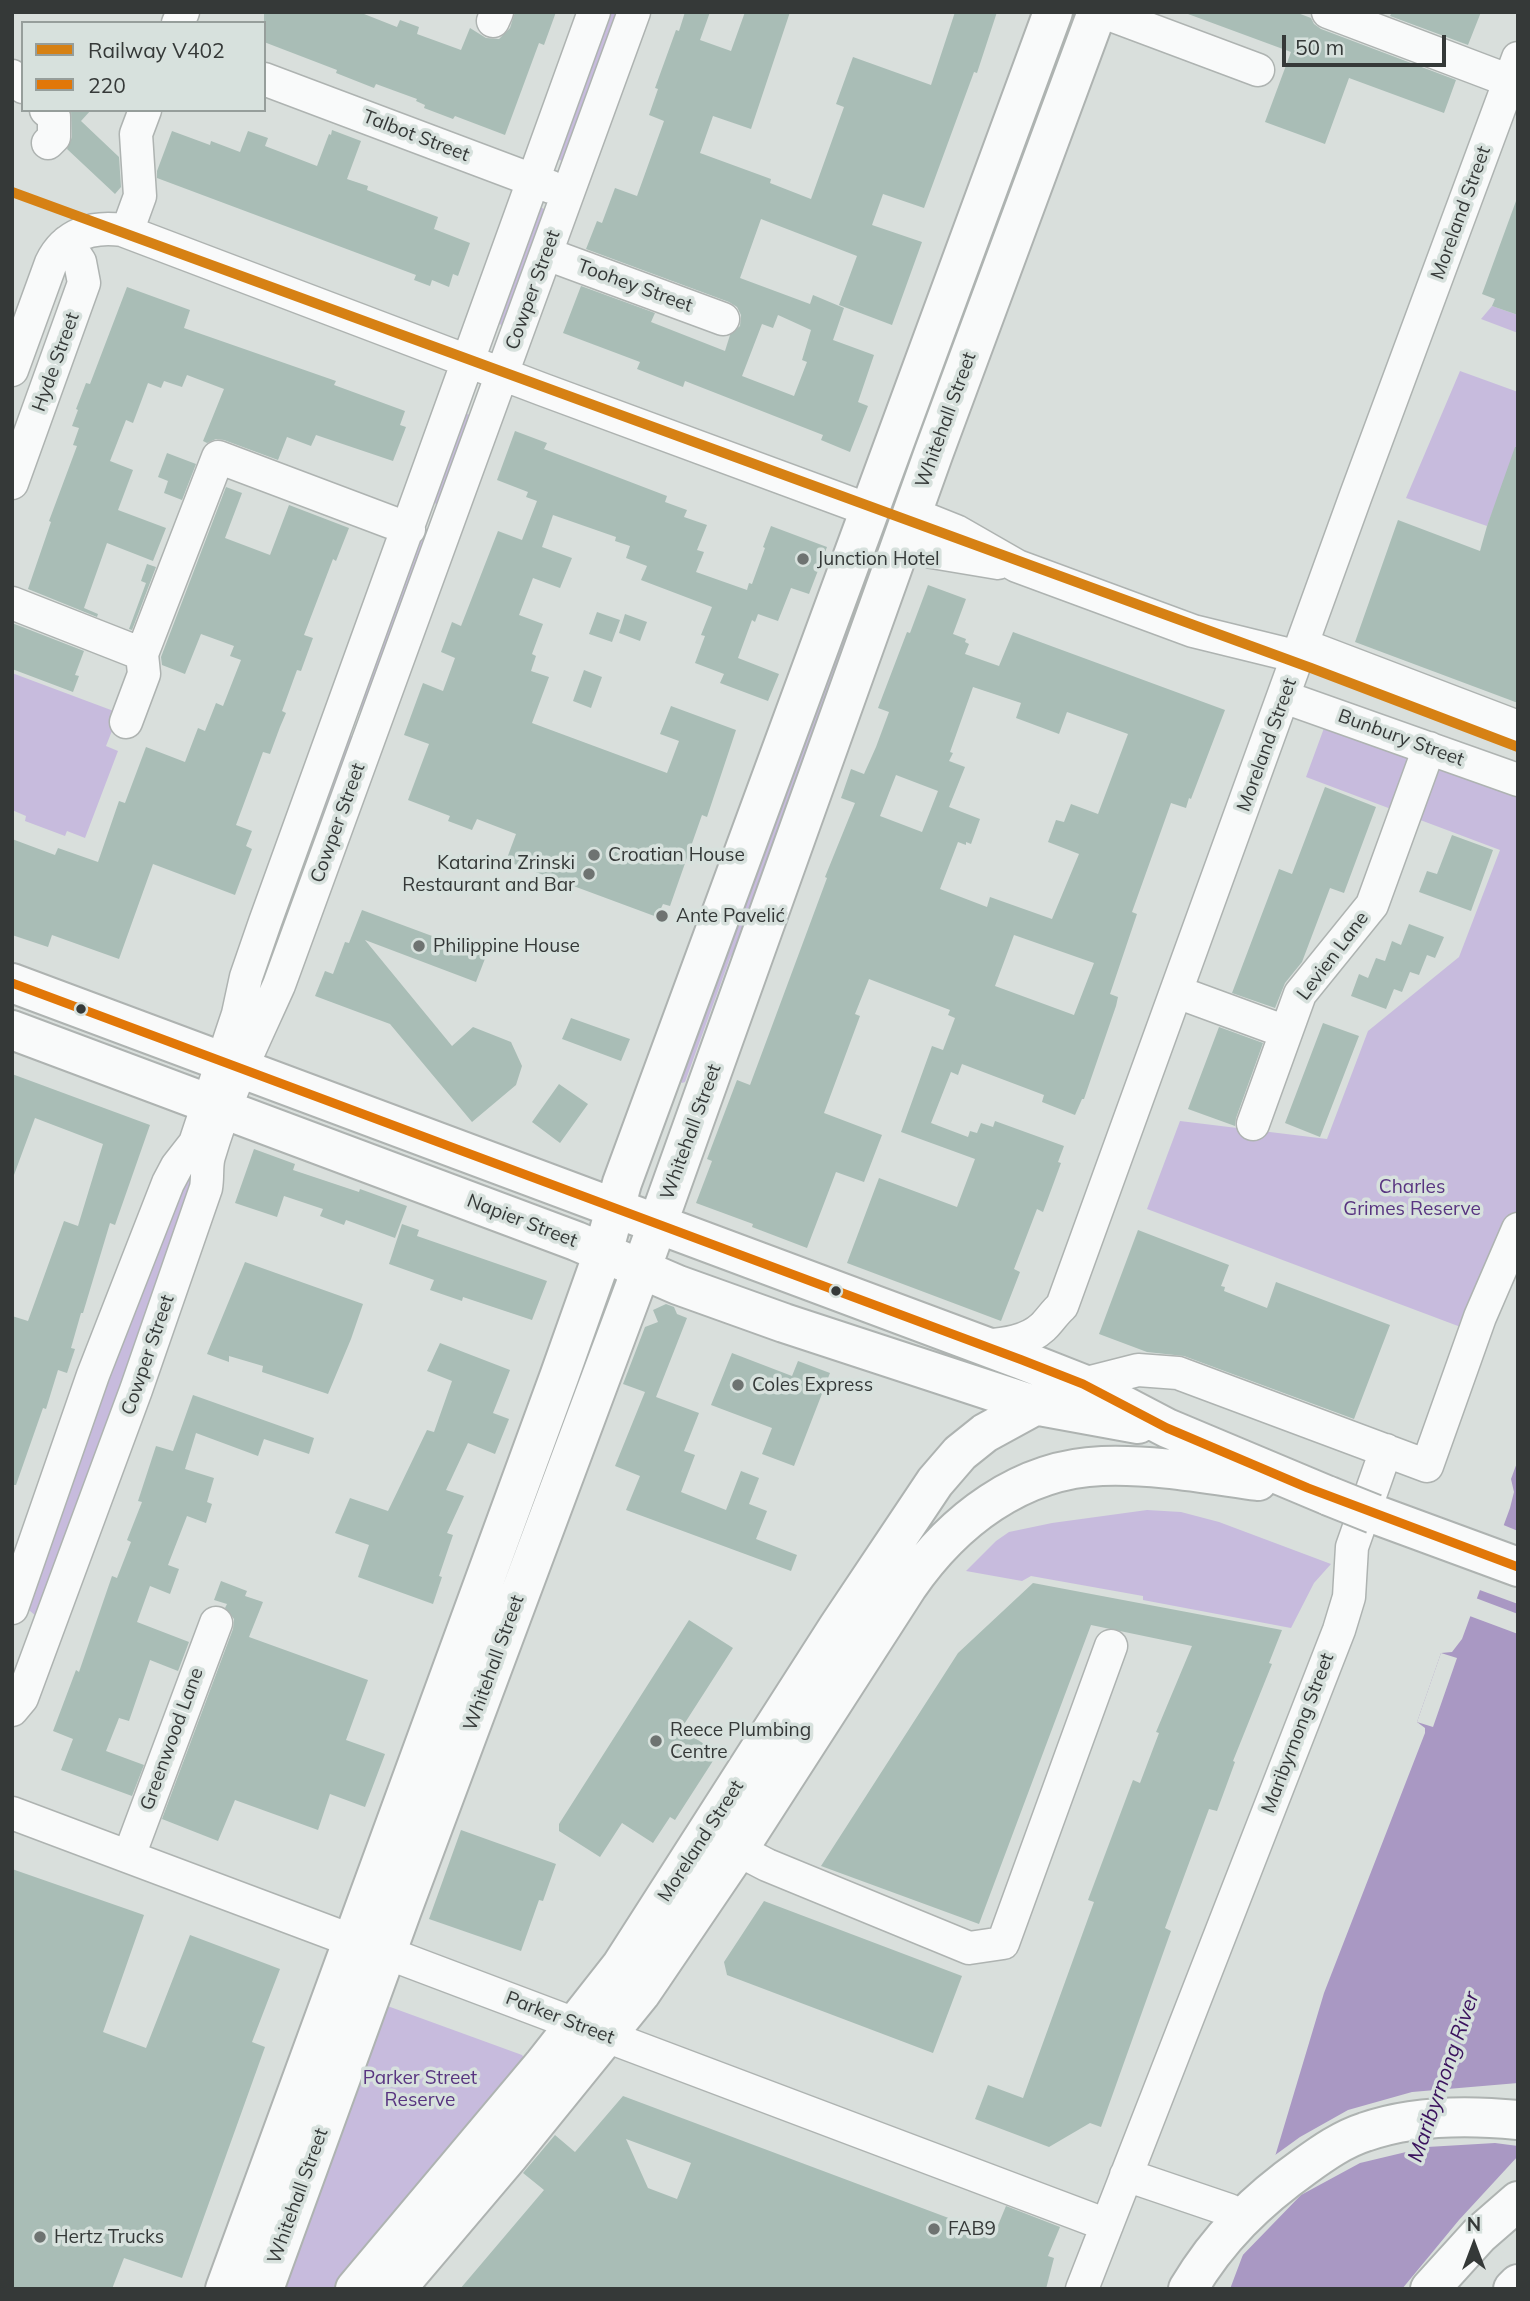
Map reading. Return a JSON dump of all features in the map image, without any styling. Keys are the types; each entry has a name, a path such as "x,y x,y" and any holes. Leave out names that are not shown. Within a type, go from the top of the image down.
{"main road":[{"name":"Whitehall Street","path":"264,2289 370,1947 603,1253 622,1183 1053,12"},
{"name":"Whitehall Street","path":"225,2289 370,1947 641,1270 906,527 1097,12"},
{"name":"Bunbury Street","path":"869,510 906,527"},
{"path":"12,983 1083,1384 1167,1428 1318,1492 1518,1567"},
{"name":"Napier Street","path":"12,1030 794,1327 1034,1405 1167,1428"},
{"path":"657,1090 700,1105"},
{"name":"Moreland Street","path":"396,2289 591,2030 621,1966 838,1627 935,1482 971,1444 997,1426 1034,1405 1083,1384"},
{"name":"Moreland Street","path":"355,2289 544,2064 641,1993 738,1850 908,1586 947,1537 988,1503 1073,1469 1102,1466 1156,1468 1318,1492"},
{"path":"621,1966 673,1916 720,1849 727,1846 738,1850"},
{"path":"1415,2121 1518,2100"},
{"path":"1188,2289 1213,2249 1243,2216 1278,2185 1326,2152 1362,2133 1388,2124 1456,2117 1518,2120"},
{"path":"1430,2289 1479,2235 1518,2201"},
{"path":"1513,2289 1518,2284"}],"street":[{"name":"Cowper Street","path":"233,1064 246,977 594,12"},
{"name":"Cowper Street","path":"12,1608 103,1349 168,1183 217,1107 233,1064 279,985 634,12"},
{"path":"1103,12 1258,70"},
{"path":"1328,12 1514,69"},
{"name":"Moreland Street","path":"983,1346 1031,1336 1062,1306 1356,495 1514,69"},
{"name":"Talbot Street","path":"266,80 568,193"},
{"path":"132,218 140,196 141,122"},
{"name":"Bunbury Street","path":"79,236 128,231 467,361 869,510"},
{"name":"Hyde Street","path":"12,370 51,263 58,250 79,236"},
{"name":"Hyde Street","path":"12,483 84,283 79,236"},
{"name":"Toohey Street","path":"547,254 723,319"},
{"path":"126,722 144,674 142,654 218,457 411,522 445,527"},
{"name":"Bunbury Street","path":"906,527 950,527 1017,566 1294,670 1518,727"},
{"path":"12,603 142,654"},
{"name":"Bunbury Street","path":"1294,670 1429,748 1518,780"},
{"path":"339,719 371,731"},
{"name":"Levien Lane","path":"1253,1124 1300,994 1372,905 1429,748"},
{"path":"265,922 298,933"},
{"path":"1177,992 1286,1032"},
{"name":"Cowper Street","path":"12,1710 22,1698 47,1633 203,1196 217,1107"},
{"path":"1083,1384 1138,1370 1178,1373 1427,1466 1480,1317 1518,1229"},
{"name":"Maribyrnong Street","path":"1082,2289 1339,1630 1349,1597 1352,1547 1381,1449"},
{"path":"12,1621 47,1633"},
{"name":"Greenwood Lane","path":"130,1856 216,1623"},
{"path":"738,1850 767,1865 969,1948 1003,1943 1111,1646"},
{"name":"Parker Street","path":"12,1813 1107,2225"},
{"path":"1126,2175 1228,2210"}],"green space":[{"path":"605,12 624,12 565,162 557,159 555,152"},
{"path":"540,207 548,211 510,328 491,321"},
{"path":"1492,306 1518,315 1518,333 1481,319"},
{"path":"1460,371 1518,392 1518,447 1487,526 1406,498"},
{"path":"459,411 478,418 442,504 436,504 432,501"},
{"path":"419,538 428,542 362,711 358,710"},
{"path":"867,564 876,566 760,898 730,958 685,1082 682,1083 679,1080"},
{"path":"12,673 119,713 106,746 118,751 85,838 67,831 65,836 25,821 26,816 12,810"},
{"name":"Charles Grimes Reserve","path":"1327,720 1518,792 1518,1210 1466,1329 1147,1209 1180,1121 1327,1139 1368,1031 1459,957 1500,850 1306,777"},
{"path":"347,736 352,736 357,741 293,909 286,906"},
{"path":"187,1173 192,1175 195,1184 36,1616 30,1611 28,1603 179,1179"},
{"path":"1147,1510 1181,1512 1219,1522 1331,1564 1314,1583 1291,1628 1143,1600 1143,1596 1031,1576 1022,1581 966,1571 1009,1532 1052,1523"},
{"name":"Parker Street Reserve","path":"382,2004 522,2055 528,2064 339,2289 279,2289"}],"water":[{"name":"Maribyrnong River","path":"1518,1460 1518,2202 1487,2289 1230,2289 1256,2220 1324,1993 1425,1733 1425,1728 1417,1722 1441,1653 1452,1652 1462,1639 1510,1508 1514,1492 1511,1479"}],"pier":[{"path":"1501,1524 1518,1531 1518,1604 1477,1589"},
{"path":"1473,1597 1518,1614 1518,1634 1467,1615"},
{"path":"1441,1653 1457,1658 1433,1727 1417,1722"},
{"path":"1518,2083 1518,2146 1495,2143 1427,2147 1360,2163 1301,2195 1236,2262 1253,2219 1271,2158 1300,2137 1348,2110 1412,2092"},
{"path":"1518,2156 1518,2211 1491,2289 1402,2289 1459,2220"}],"building":[{"path":"264,12 359,12 397,27 400,20 419,27 417,34 461,50 470,28 486,38 499,39 510,28 515,12 556,12 544,45 539,43 505,135 455,116 453,119 424,108 425,105 416,101 417,99 376,84 374,88 336,73 337,70 266,43"},
{"path":"685,12 710,12 700,40 731,51 745,12 790,12 751,129 713,116 700,153 771,179 770,183 811,199 844,107 836,104 853,57 931,85 955,12 997,12 977,73 974,72 924,208 883,194 872,225 922,242 892,325 839,305 857,256 761,219 740,278 810,304 813,295 844,308 833,340 874,355 858,402 868,406 850,452 821,440 823,435 685,381 683,387 637,369 640,362 563,333 581,286 655,313 651,322 725,351 730,335 740,326 741,315 737,307 729,302 586,249 597,221 602,223 615,188 637,196 664,121 649,115 658,89 655,88 676,30 679,31","holes":["778,315 811,330 802,360 807,362 794,396 742,376 762,324 773,328"]},
{"path":"1188,12 1295,12 1311,18 1321,29 1456,80 1444,113 1349,78 1325,144 1265,122 1291,52"},
{"path":"1392,12 1481,12 1468,45 1390,16"},
{"path":"71,112 89,112 81,121 119,157 121,187 115,194 67,149 72,137"},
{"path":"332,130 361,141 347,179 368,186 367,190 438,217 434,229 470,243 458,276 453,274 449,287 432,280 430,286 414,280 416,275 157,178 157,171 172,131 210,145 211,141 240,152 248,131 268,138 265,146 317,166"},
{"path":"1516,201 1518,315 1492,306 1495,299 1482,294"},
{"path":"127,287 190,310 184,328 336,381 334,385 405,411 400,425 406,427 393,461 316,435 311,446 287,437 278,460 224,440 216,439 207,443 203,441 224,389 187,375 182,387 164,381 161,388 148,383 133,423 126,420 110,461 133,470 118,510 166,528 153,561 107,543 84,608 98,614 97,617 28,589 51,522 49,521 77,446 73,445 79,428 72,426 78,410 76,409 86,383 90,384"},
{"path":"515,431 547,443 544,449 667,496 665,502 687,510 684,517 707,525 697,550 704,552 696,572 747,590 749,583 752,584 771,526 827,547 809,594 791,588 778,621 758,614 755,622 752,620 738,658 779,674 768,701 720,683 724,674 695,663 705,636 701,635 712,607 641,580 647,566 626,558 630,546 615,541 616,537 553,515 542,547 572,558 560,588 533,578 519,615 543,624 532,654 536,656 531,671 549,677 532,723 667,773 679,741 660,734 671,706 736,730 707,817 702,815 670,906 663,904 657,917 506,861 516,834 477,819 472,830 448,821 450,816 408,800 429,744 404,735 423,683 443,691 455,658 441,652 452,622 461,626 498,531 522,540 537,501 526,497 528,492 497,480"},
{"path":"1515,447 1518,447 1518,703 1355,642 1398,520 1480,551"},
{"path":"167,453 196,464 182,500 164,493 168,481 158,477"},
{"path":"226,487 242,493 225,538 270,555 289,505 349,528 336,561 333,559 304,635 313,638 301,671 297,670 282,711 286,713 270,754 263,752 236,825 252,831 246,846 252,849 235,895 153,864 119,959 52,935 48,947 12,935 12,839 55,855 58,848 98,862 119,801 125,803 146,747 185,762 198,728 205,731 216,703 223,706 241,660 230,656 234,646 201,634 185,674 162,665 161,657"},
{"path":"147,564 156,567 132,630 129,629 146,583 141,581"},
{"path":"928,585 966,599 953,634 966,639 965,642 969,644 965,654 999,666 1013,632 1225,710 1186,808 1171,803 1132,912 1137,914 1110,994 1118,997 1116,1006 1084,1099 1075,1115 1042,1102 1044,1095 962,1064 958,1075 951,1072 931,1123 968,1137 970,1131 977,1133 981,1123 993,1127 995,1121 1064,1146 1058,1162 1061,1163 1043,1212 1037,1209 1014,1269 1020,1272 1001,1321 847,1263 879,1178 957,1207 975,1159 901,1132 932,1046 943,1050 955,1018 948,1015 950,1010 869,979 855,1014 860,1016 824,1113 882,1135 864,1182 836,1172 807,1248 696,1203 712,1161 707,1159 737,1080 750,1085 827,878 825,877 855,803 841,798 851,769 864,774 876,747 889,712 878,708 907,632 910,633","holes":["973,687 1021,703 1016,718 1059,734 1067,712 1128,734 1098,814 1071,804 1064,822 1056,820 1048,842 1079,854 1052,919 990,897 987,907 940,889 958,842 971,844 980,819 949,807 965,767 949,761 953,753 950,752","896,775 938,791 922,832 880,816","1014,935 1094,963 1074,1015 995,986"]},
{"path":"597,612 620,620 612,642 589,634"},
{"path":"625,614 647,622 640,641 619,633"},
{"path":"12,623 84,651 75,675 79,676 73,692 12,669"},
{"path":"584,670 602,677 591,708 573,701"},
{"path":"1325,787 1376,807 1344,893 1330,888 1302,962 1285,983 1275,1008 1232,993 1279,869 1292,874"},
{"path":"1452,835 1493,850 1471,911 1419,892 1427,871 1437,874"},
{"path":"362,910 486,956 476,982 365,940 452,1046 473,1027 511,1042 522,1066 516,1085 472,1122 390,1024 315,996 325,971 333,974 345,942 349,943"},
{"path":"1409,924 1444,937 1435,958 1427,955 1419,975 1410,972 1402,992 1394,989 1386,1009 1351,996 1359,974 1368,978 1376,958 1385,961 1392,941 1401,945"},
{"path":"571,1018 630,1039 621,1061 562,1039"},
{"path":"1323,1023 1359,1036 1320,1137 1285,1123"},
{"path":"1219,1027 1263,1043 1235,1126 1188,1109"},
{"path":"12,1074 150,1125 115,1225 110,1223 81,1313 71,1348 75,1349 67,1373 58,1370 46,1409 43,1408 16,1485 12,1485 12,1316 28,1321 64,1221 78,1226 103,1144 35,1118 12,1175"},
{"path":"559,1084 588,1104 560,1143 532,1122"},
{"path":"254,1149 295,1164 293,1170 407,1206 395,1238 346,1220 344,1225 320,1216 323,1209 284,1196 277,1217 235,1203"},
{"path":"402,1224 419,1230 417,1236 547,1281 532,1320 463,1297 462,1301 430,1290 434,1280 389,1264"},
{"path":"1138,1230 1229,1265 1221,1286 1225,1287 1224,1291 1267,1308 1276,1282 1390,1325 1354,1419 1184,1356 1147,1352 1099,1334"},
{"path":"245,1262 363,1304 328,1394 262,1372 263,1366 229,1356 229,1362 207,1354"},
{"path":"666,1304 674,1307 677,1314 687,1318 656,1397 699,1413 684,1451 695,1455 681,1492 726,1510 741,1471 759,1478 749,1504 767,1511 756,1539 797,1555 791,1571 626,1510 640,1476 615,1466 645,1392 623,1384 645,1327 658,1322 653,1310"},
{"path":"440,1343 510,1370 493,1413 509,1419 495,1454 468,1443 446,1490 464,1496 447,1533 453,1535 433,1604 358,1577 369,1545 335,1533 350,1498 388,1511 427,1430 434,1432 452,1381 427,1371"},
{"path":"732,1353 792,1376 798,1361 830,1373 794,1466 762,1454 772,1428 711,1405"},
{"path":"193,1395 314,1438 309,1454 264,1439 258,1456 196,1433 185,1469 214,1478 207,1502 212,1504 206,1523 187,1516 168,1565 179,1569 170,1594 150,1586 137,1622 189,1642 178,1671 150,1660 129,1721 119,1718 106,1751 144,1765 132,1796 61,1770 73,1739 53,1731 76,1670 79,1672 112,1576 117,1578 131,1542 127,1540 142,1502 138,1501 156,1446 173,1451"},
{"path":"221,1581 247,1591 245,1596 263,1602 249,1637 368,1680 346,1740 385,1754 365,1807 330,1794 318,1830 235,1800 218,1841 162,1819 233,1629 234,1619 225,1608 227,1604 214,1600"},
{"path":"1033,1583 1282,1630 1217,1811 1209,1809 1165,1928 1171,1931 1101,2127 1090,2123 1049,2147 975,2119 988,2085 1023,2098 1094,1902 1088,1900 1133,1780 1140,1783 1159,1733 1156,1732 1192,1646 1091,1625 979,1924 821,1866 958,1653"},
{"name":"Reece Plumbing Centre","path":"689,1620 733,1648 681,1729 718,1753 675,1820 670,1817 653,1843 622,1823 600,1857 559,1831 559,1824"},
{"path":"461,1830 556,1864 543,1901 539,1900 521,1951 429,1919"},
{"path":"12,1869 144,1915 103,2032 146,2048 190,1935 280,1969 252,2042 265,2047 182,2278 124,2258 112,2289 12,2289"},
{"path":"764,1901 962,1976 933,2053 727,1975 724,1962"},
{"path":"623,2096 994,2235 1006,2206 1060,2227 1048,2256 1054,2258 1046,2289 460,2289 544,2190 523,2173 555,2135 575,2152","holes":["626,2139 691,2163 677,2199 648,2188"]}],"rail line":[{"name":"V402","path":"12,192 1311,668 1518,747"}],"transit line":[{"name":"220","path":"12,983 1022,1360 1083,1384 1167,1428 1308,1488 1518,1567"}],"place":[{"name":"Junction Hotel","path":"803,559"},
{"name":"Croatian House","path":"594,855"},
{"name":"Katarina Zrinski Restaurant and Bar","path":"589,874"},
{"name":"Ante Pavelić","path":"662,916"},
{"name":"Philippine House","path":"419,946"},
{"name":"Coles Express","path":"738,1385"},
{"name":"Reece Plumbing Centre","path":"656,1741"},
{"name":"FAB9","path":"934,2229"},
{"name":"Hertz Trucks","path":"40,2237"}]}
